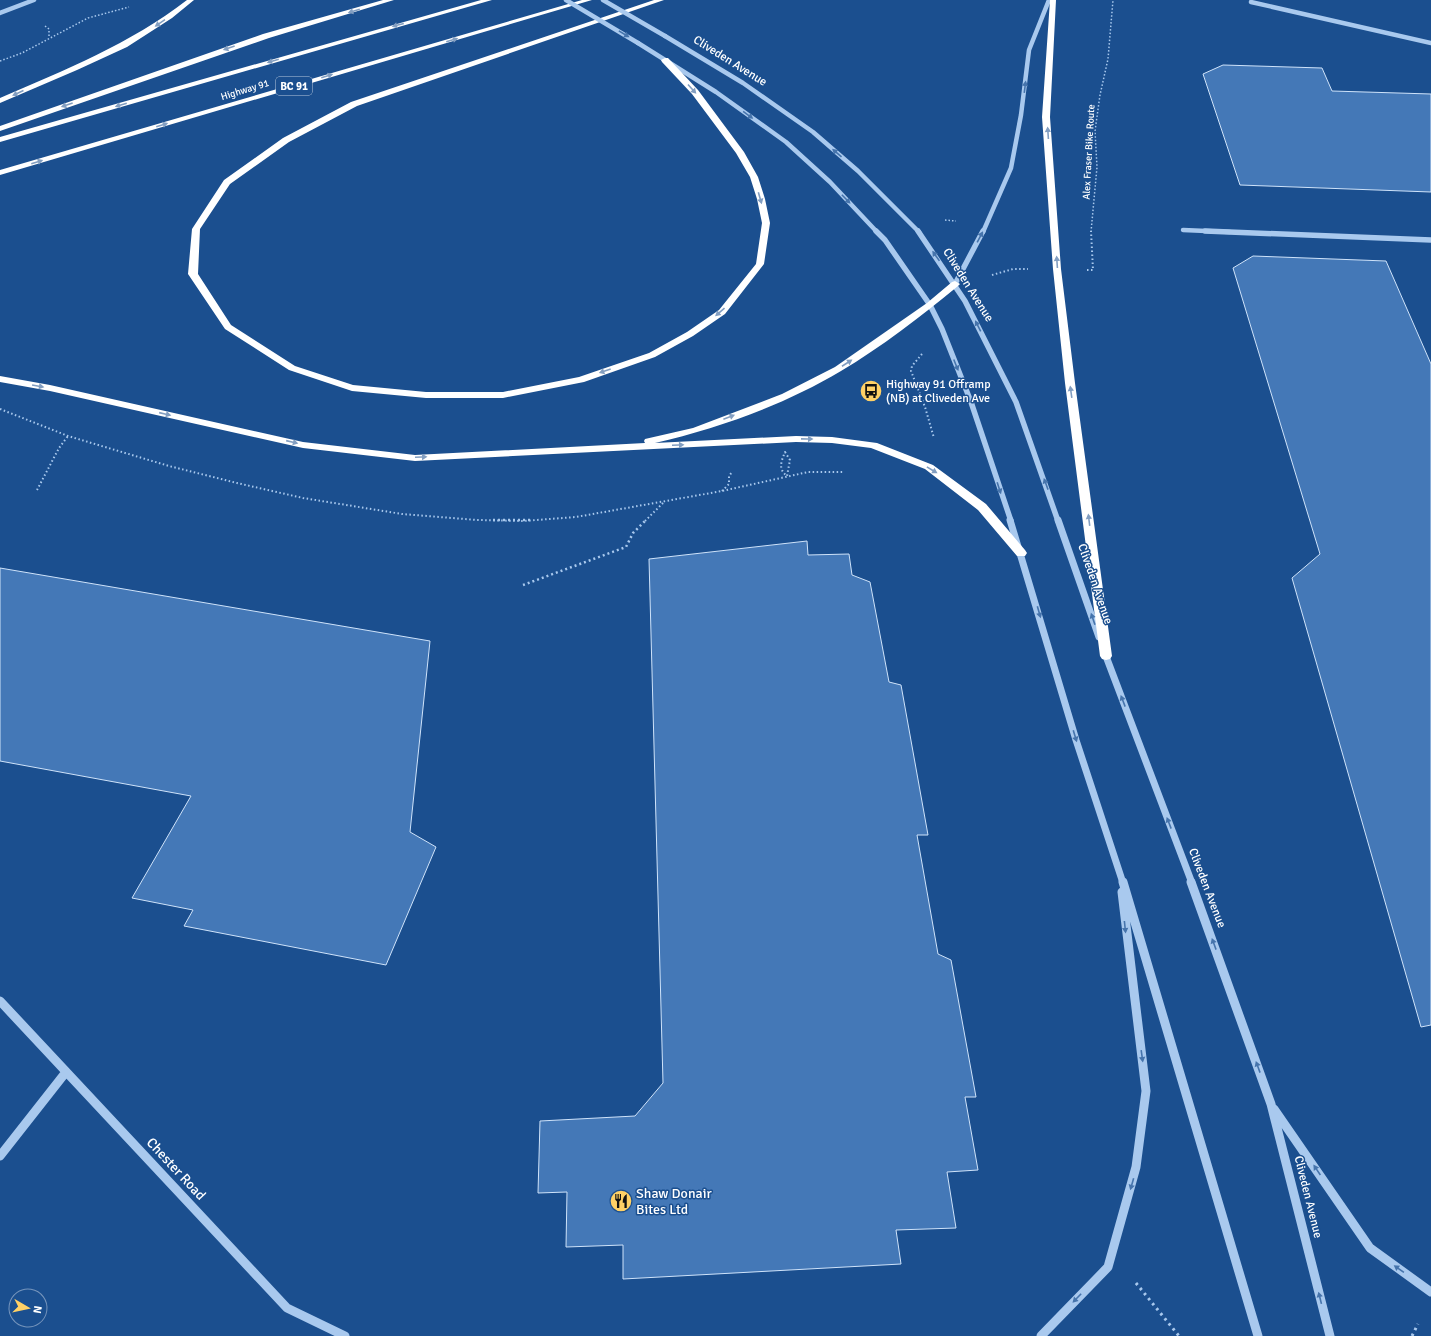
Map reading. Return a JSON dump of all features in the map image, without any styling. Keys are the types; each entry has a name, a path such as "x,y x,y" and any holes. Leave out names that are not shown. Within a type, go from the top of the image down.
{"highway":[{"path":"0,101 109,52 154,27 191,0"},
{"path":"0,129 266,36 391,0"},
{"name":"Highway 91","path":"0,140 490,0"},
{"name":"Highway 91","path":"0,173 589,0"},
{"path":"661,0 354,104 286,140 227,182 196,229 193,274 228,327 292,368 352,388 426,395 503,395 581,380 652,355 690,334 722,312 760,264 766,223 754,177 740,152 695,92 665,60"},
{"path":"1053,0 1046,117 1057,269 1070,383 1106,656"},
{"path":"625,447 696,430 786,396 838,369 930,306 955,284"},
{"path":"0,379 50,388 303,445 416,458 796,439 832,440 873,445 918,462 939,474 982,507 1021,553"}],"street":[{"path":"0,13 34,0"},
{"path":"566,0 716,92 786,142 830,182 885,240 930,306 942,329 971,402 1021,553 1076,740 1120,874 1258,1336"},
{"name":"Cliveden Avenue","path":"603,0 743,82 813,132 858,171 918,231 955,284 976,320 1016,402 1106,656 1210,932 1271,1104 1330,1336"},
{"path":"955,284 986,226 1011,168 1021,115 1029,50 1049,0"},
{"path":"1251,2 1431,43"},
{"path":"1183,230 1431,240"},
{"path":"1041,1336 1108,1267 1136,1167 1146,1091 1120,874"},
{"name":"Chester Road","path":"0,1001 287,1308 345,1336"},
{"path":"0,1156 66,1072"},
{"path":"1271,1104 1370,1248 1431,1292"}],"path":[{"name":"Alex Fraser Bike Route","path":"1086,271 1092,270 1091,231 1097,166 1095,130 1100,95 1108,59 1113,0"},
{"path":"0,61 22,54 88,18 129,6"},
{"path":"38,25 50,28 49,39"},
{"path":"986,276 1013,269 1032,268"},
{"path":"917,360 912,366 911,371 925,407 936,443"},
{"path":"37,490 59,448 68,436"},
{"path":"722,491 729,484 729,476 734,470"},
{"path":"523,585 626,547 633,533 665,502"},
{"path":"1136,1283 1179,1336"},
{"path":"1412,1336 1418,1324"}],"building":[{"path":"1223,65 1322,68 1332,91 1431,94 1431,192 1240,185 1203,74"},
{"path":"1253,256 1386,261 1431,364 1431,1025 1421,1027 1292,578 1320,554 1233,268"},
{"path":"807,541 808,555 849,554 852,575 870,582 889,682 901,685 928,835 917,835 938,954 951,960 976,1097 965,1097 978,1170 947,1172 956,1228 896,1230 901,1264 623,1279 623,1245 566,1247 567,1192 538,1193 540,1121 635,1116 663,1083 649,559"},
{"path":"0,568 430,641 410,832 436,847 386,965 184,926 193,910 132,898 191,796 0,761"}],"place":[{"name":"Highway 91 Offramp (NB) at Cliveden Ave","path":"871,391"},
{"name":"Shaw Donair Bites Ltd","path":"621,1201"}]}
